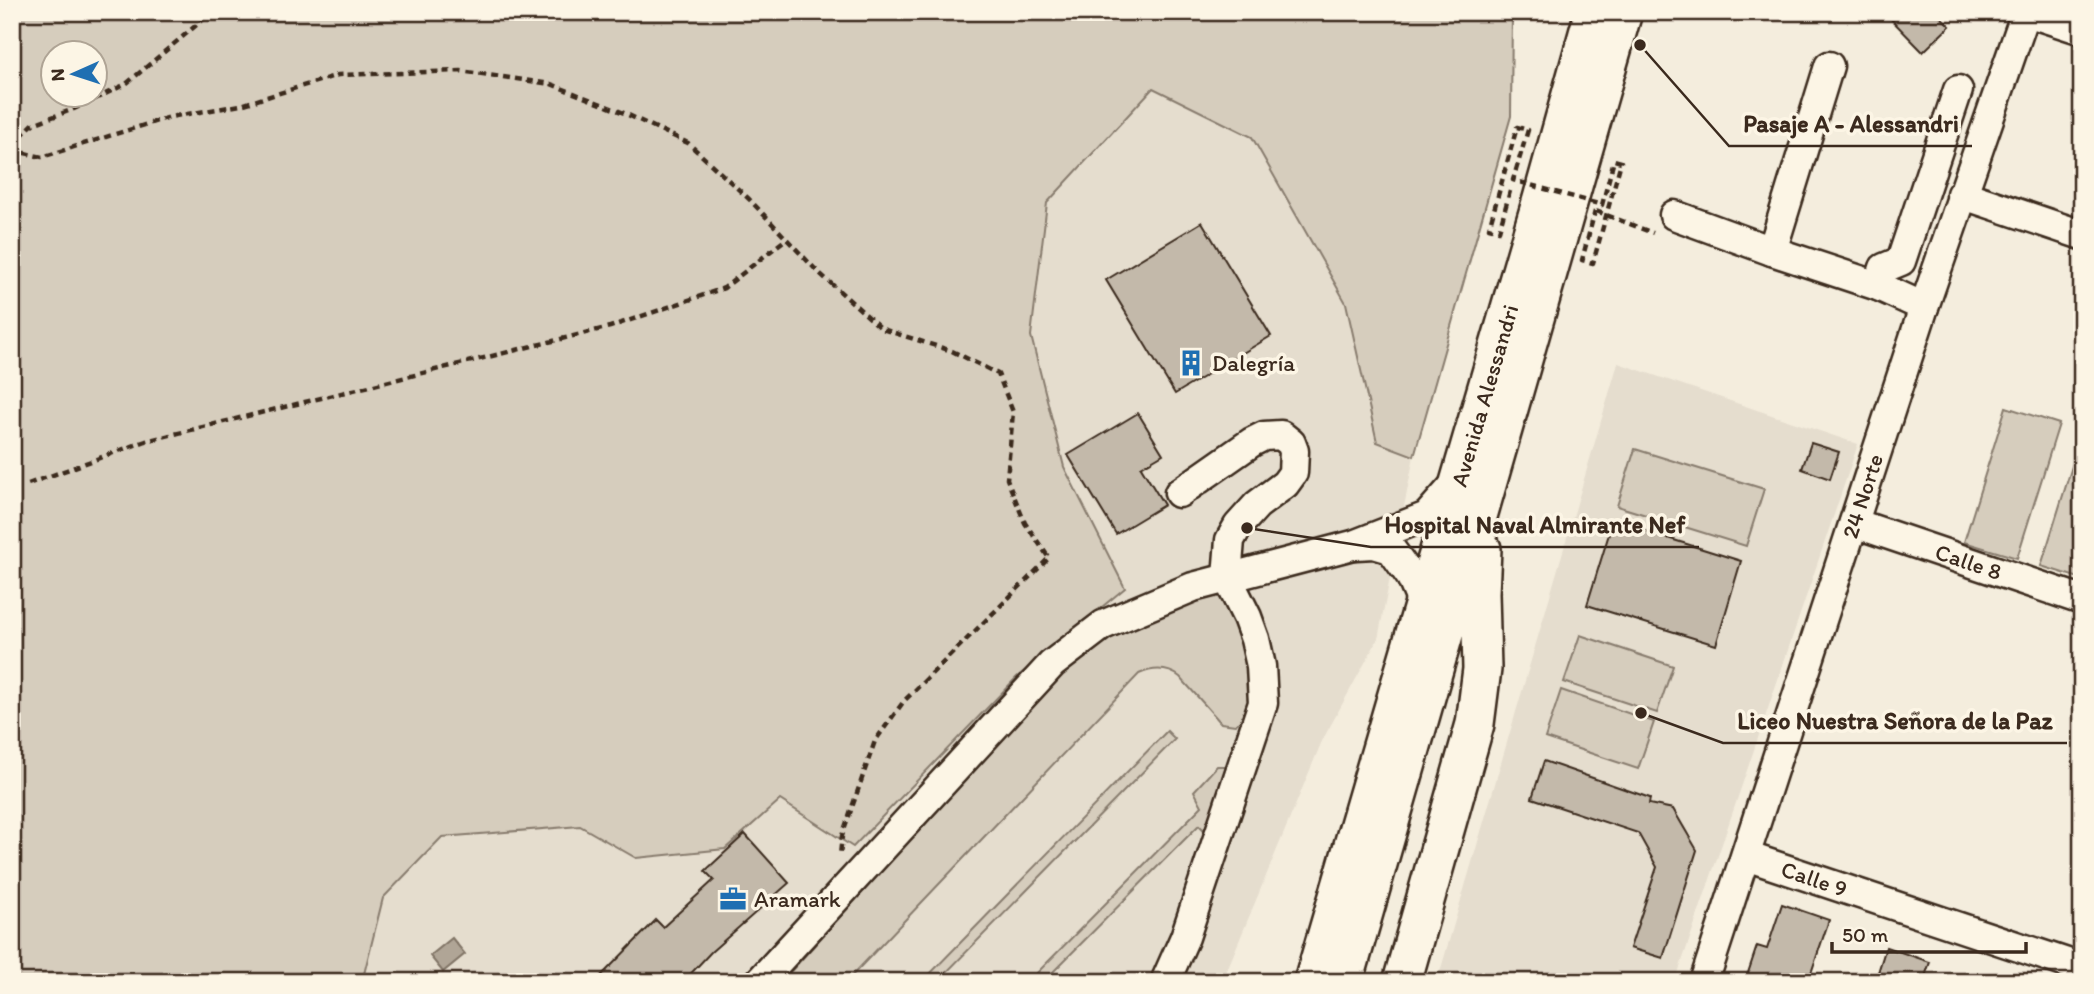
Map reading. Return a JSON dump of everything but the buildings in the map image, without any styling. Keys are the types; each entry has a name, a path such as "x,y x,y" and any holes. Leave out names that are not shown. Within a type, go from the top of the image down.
{"main road":[{"name":"Avenida Alessandri","path":"1344,982 1472,486 1542,199 1594,12"},
{"name":"Avenida Alessandri","path":"1313,972 1423,605 1472,486 1623,12"},
{"path":"1402,982 1475,724 1482,669 1480,593 1472,486"}],"street":[{"path":"2026,12 2082,30"},
{"name":"24 Norte","path":"1704,982 1961,194 2026,12"},
{"path":"1772,251 1829,66"},
{"path":"1878,286 1884,268 1901,261 1958,90"},
{"path":"1961,194 2082,234"},
{"path":"1674,215 1878,286 1924,307"},
{"path":"1165,982 1185,937 1263,703 1261,666 1255,639 1227,577 1230,540 1238,526 1257,505 1285,484 1293,473 1294,451 1291,443 1281,435 1264,436 1178,493"},
{"path":"762,981 1052,664 1103,625 1193,587 1353,545 1427,516 1472,486"},
{"name":"Calle 8","path":"1854,523 2082,600"},
{"path":"1353,545 1374,544 1391,549 1411,577 1423,605"},
{"name":"Calle 9","path":"1746,856 2082,967"},
{"path":"2076,982 2082,967"}],"path":[{"path":"212,12 125,84 74,109 33,124 12,147 42,157 170,117 242,105 338,75 461,71 551,84 688,142 749,200 816,270 882,329 952,351 998,374 1013,412 1007,479 1025,523 1049,558 904,702 875,741 842,836 836,899"},
{"path":"1510,191 1499,231 1489,228 1517,127 1528,130 1513,180 1602,205 1614,160 1621,162 1593,263 1582,260 1595,211"},
{"path":"28,484 146,441 610,327 724,288 786,239"}],"shaded area":[{"path":"12,12 1512,12 1511,116 1414,456 1377,442 1346,303 1252,137 1153,88 1047,203 1031,336 1064,467 1125,588 1017,677 853,847 780,800 725,849 636,858 580,826 442,837 383,898 362,982 12,982"},
{"path":"1153,88 1252,137 1346,303 1377,442 1414,456 1378,639 1322,741 1222,982 362,982 383,898 441,837 580,826 636,858 724,849 780,800 852,847 1017,677 1125,588 1064,467 1031,335 1047,203"},
{"path":"1618,363 1858,444 1675,982 1437,982"},
{"path":"2006,407 2059,424 2017,558 1964,542"},
{"path":"2082,434 2082,579 2041,566"},
{"path":"1635,449 1764,489 1746,546 1617,506"},
{"path":"1217,594 1235,621 1245,647 1251,677 1251,703 1242,720 1235,725 1221,723 1180,677 1170,671 1155,670 1139,674 846,982 786,982 784,979 1053,680 1107,638 1141,618"},
{"path":"1580,635 1673,666 1657,713 1564,682"},
{"path":"1561,690 1654,722 1638,769 1545,738"},
{"path":"1167,731 1175,739 937,982 922,982"},
{"path":"1217,766 1231,766 1211,837 1199,825 1043,982 1028,982 1202,806 1194,791"},
{"path":"452,938 465,954 443,972 430,956"}],"place":[{"name":"Pasaje A - Alessandri","path":"1640,45"},
{"name":"Dalegría","path":"1191,363"},
{"name":"Hospital Naval Almirante Nef","path":"1247,528"},
{"name":"Liceo Nuestra Señora de la Paz","path":"1641,713"},
{"name":"Aramark","path":"733,899"}]}
